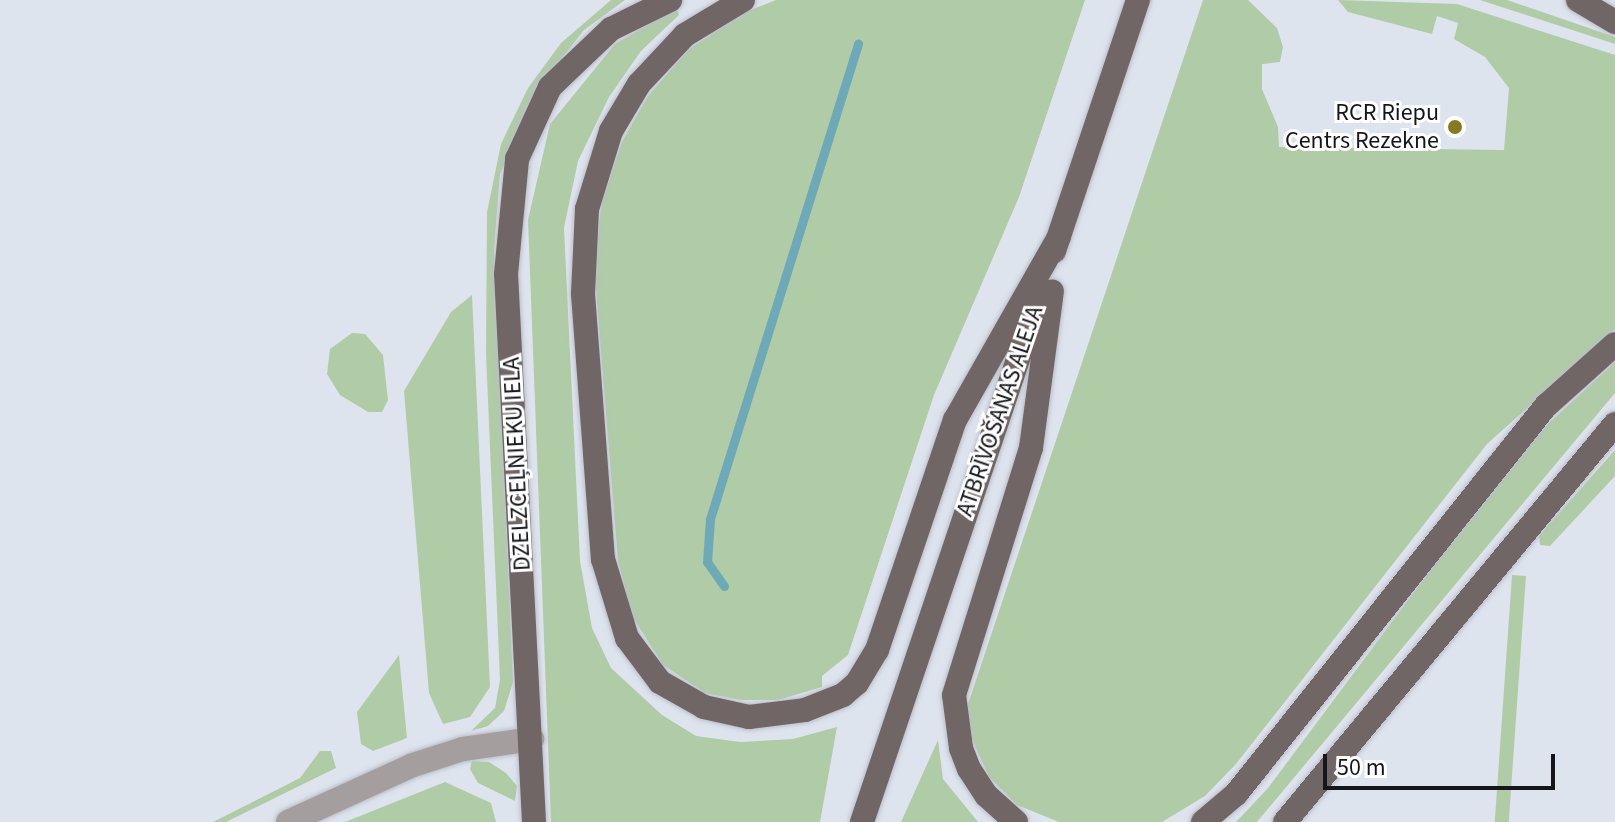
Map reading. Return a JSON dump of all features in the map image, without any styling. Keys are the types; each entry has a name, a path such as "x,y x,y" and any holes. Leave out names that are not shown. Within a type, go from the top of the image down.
{"main road":[{"name":"DZELZCEĻNIEKU IELA","path":"534,822 506,274 517,159 550,87 611,29 670,0"},
{"path":"743,0 685,35 639,84 611,131 587,209 583,294 603,559 627,638 660,682 704,707 749,717 805,710 843,695 857,683 877,650 955,420 1059,237"},
{"name":"ATBRĪVOŠANAS ALEJA","path":"862,822 1138,0"},
{"path":"1578,0 1615,22"},
{"path":"1016,822 986,795 969,769 961,748 954,695 1031,448 1059,237"},
{"path":"1203,822 1236,794 1547,405 1615,344"},
{"path":"1285,822 1615,424"}],"street":[{"path":"288,822 413,765 463,749 532,739"}],"green space":[{"path":"611,0 625,0 584,30 535,92 500,174 494,250 513,682 504,711 488,726 471,731 495,708 500,680 486,354 487,212 501,144 528,88 561,43"},
{"path":"776,0 1085,0 1019,197 934,395 848,655 822,676 822,687 778,700 741,700 705,693 663,665 632,616 618,561 594,265 602,201 622,142 648,96 689,49 746,12"},
{"path":"1203,0 1248,0 1277,28 1283,47 1280,62 1262,64 1262,89 1278,127 1279,147 1504,150 1509,88 1485,57 1454,39 1458,23 1437,16 1432,34 1348,12 1338,0 1457,4 1615,55 1615,329 1487,444 1236,764 1205,796 1162,822 1059,822 1017,805 989,777 971,737 966,710"},
{"path":"1480,0 1507,0 1615,37 1615,44"},
{"path":"677,8 679,15 641,51 609,97 578,161 564,228 580,561 592,628 611,668 662,715 696,736 740,742 793,739 837,727 820,822 551,822 528,220 550,124 615,44"},
{"path":"472,295 490,687 470,717 443,724 429,693 404,391 451,312"},
{"path":"352,333 365,334 383,355 388,400 382,412 368,412 340,395 327,374 330,349"},
{"path":"1615,362 1615,393 1257,822 1236,822 1268,788 1521,449"},
{"path":"1615,450 1615,476 1550,546 1540,545 1539,536"},
{"path":"1512,575 1526,576 1509,822 1495,822"},
{"path":"399,655 407,738 373,751 361,744 357,712"},
{"path":"938,740 943,779 978,822 901,822"},
{"path":"320,751 331,751 336,768 226,822 213,822 300,778"},
{"path":"472,761 489,762 506,773 517,786 515,801 478,783 470,769"},
{"path":"445,782 491,803 496,822 345,822"}],"waterway":[{"path":"724,586 707,562 710,519 858,43"}],"place":[{"name":"RCR Riepu Centrs Rezekne","path":"1455,127"}]}
